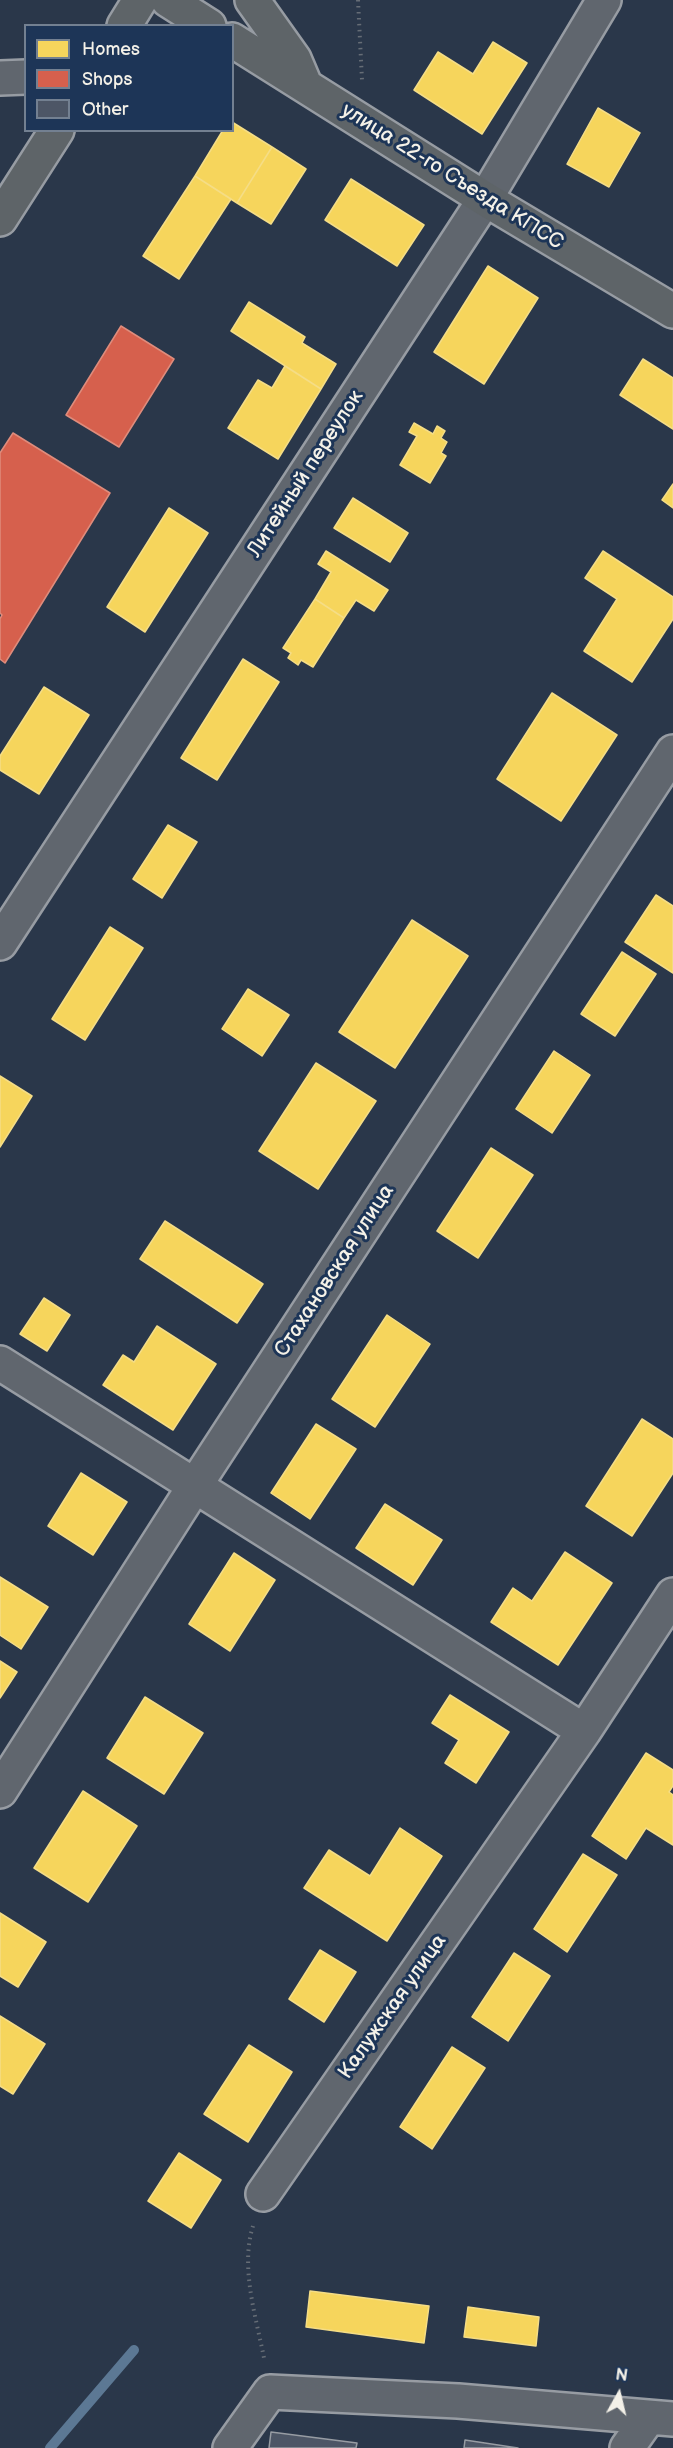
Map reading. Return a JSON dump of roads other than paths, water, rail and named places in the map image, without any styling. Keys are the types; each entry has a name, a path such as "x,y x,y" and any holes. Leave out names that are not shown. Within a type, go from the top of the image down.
{"main road":[{"path":"125,24 140,0"},
{"path":"168,0 206,24"},
{"path":"252,0 294,59 305,85"},
{"name":"улица 22-го Съезда КПСС","path":"234,41 485,199 673,311"},
{"path":"0,219 56,132"}],"street":[{"name":"Литейный переулок","path":"0,943 485,199 604,0"},
{"path":"0,78 24,77"},
{"name":"Стахановская улица","path":"0,1791 194,1487 673,752"},
{"path":"0,1363 584,1731"},
{"name":"Калужская улица","path":"263,2194 584,1731 673,1595"},
{"path":"230,2448 270,2392 458,2401 661,2418"},
{"path":"627,2448 661,2418"}],"waterway":[{"path":"50,2448 134,2350"}]}
